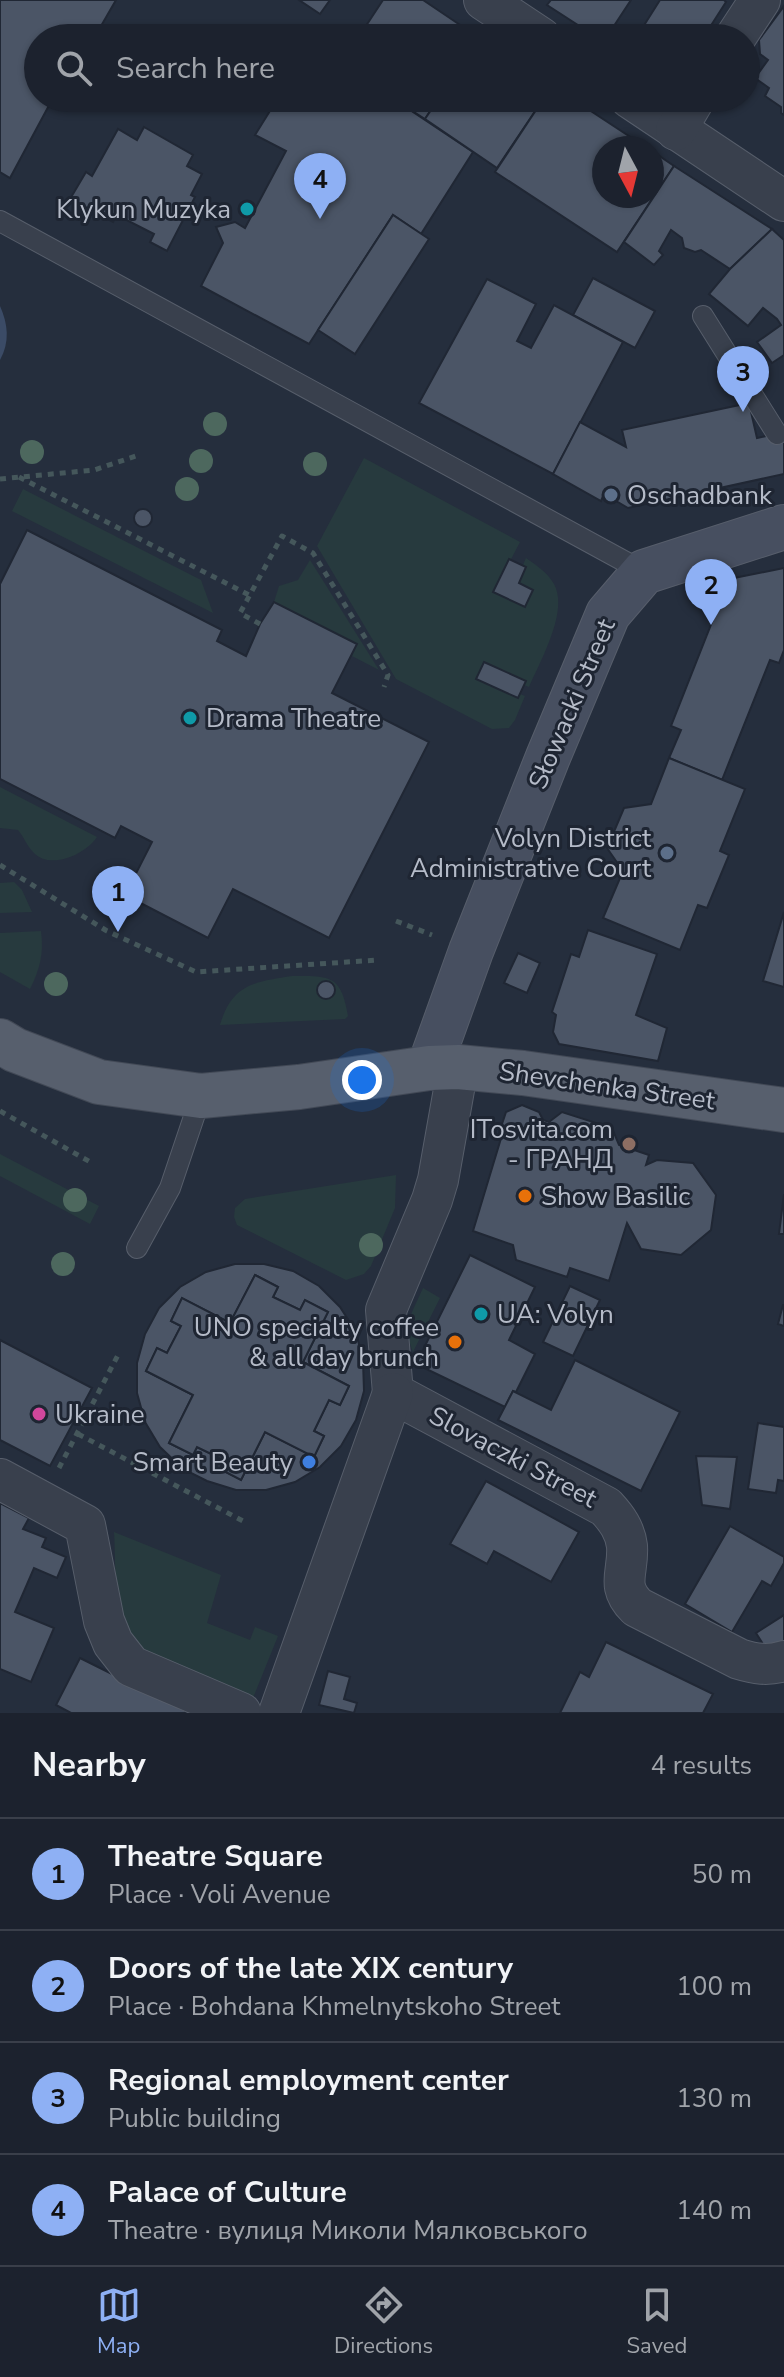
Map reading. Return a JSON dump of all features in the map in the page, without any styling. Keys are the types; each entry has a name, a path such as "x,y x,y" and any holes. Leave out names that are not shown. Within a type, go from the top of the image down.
{"main road":[{"path":"644,572 784,527"},
{"name":"Słowacki Street","path":"444,1068 471,951 548,757 608,614 644,572"},
{"name":"Shevchenka Street","path":"0,1041 15,1050 99,1082 201,1096 444,1068 523,1073 784,1110"}],"street":[{"path":"484,0 520,24"},
{"path":"744,24 760,0"},
{"path":"686,114 784,201"},
{"path":"279,1713 393,1393 386,1310 438,1180 444,1068"},
{"name":"Slovaczki Street","path":"393,1393 606,1507 621,1524 627,1547 626,1595 637,1607 739,1659 755,1664 784,1661"},
{"path":"0,1479 85,1525 104,1621 113,1643 131,1666 241,1713"}],"lane":[{"path":"0,221 644,572"},
{"path":"703,316 777,434"},
{"path":"137,1248 170,1188 201,1096"}],"path":[{"path":"0,479 94,470 136,456"},
{"path":"19,477 249,595"},
{"path":"260,624 240,613 282,536 313,553 388,675 384,687"},
{"path":"0,865 107,931 196,972 378,960"},
{"path":"396,921 437,937"},
{"path":"0,1111 92,1163"},
{"path":"59,1469 118,1355"},
{"path":"77,1434 243,1521"}],"green space":[{"path":"364,458 520,542 494,592 525,607 533,590 519,583 526,567 523,565 526,558 545,572 554,584 558,595 556,622 529,687 524,685 525,681 484,662 476,679 517,698 520,694 525,696 509,728 492,729 396,679 317,546"},
{"path":"23,489 201,580 213,613 12,511"},
{"path":"310,560 379,670 352,656 357,644 274,602 279,586 298,580"},
{"path":"0,787 97,837 85,849 67,858 40,858 18,830 0,828"},
{"path":"14,882 22,890 32,912 0,913 0,883"},
{"path":"41,931 40,961 30,989 0,972 0,933"},
{"path":"292,976 316,976 332,981 342,992 348,1016 345,1019 220,1025 231,1001 246,987"},
{"path":"0,1154 99,1206 90,1224 0,1176"},
{"path":"396,1175 395,1208 371,1266 364,1274 346,1280 237,1225 234,1217 235,1208 245,1199"},
{"path":"423,1288 440,1298 413,1352 408,1326"},
{"path":"114,1532 221,1575 207,1623 250,1640 255,1627 278,1636 251,1703 145,1651 132,1636 118,1605"}],"water":[{"path":"0,306 7,333 0,360"}],"building":[{"path":"0,0 116,0 102,24 24,24 24,112 45,112 10,178 0,172"},
{"path":"299,0 330,0 320,14"},
{"path":"383,0 423,0 459,24 367,24"},
{"path":"551,0 631,0 615,24 576,24 547,5"},
{"path":"660,0 726,2 712,24 645,24"},
{"path":"784,6 784,115 781,107 765,96 769,88 760,82 760,71 768,60 760,54 760,39"},
{"path":"269,112 413,112 473,152 421,234 393,215 309,344 201,286 223,243 216,227 235,222 245,228 286,151 255,135"},
{"path":"414,112 430,112 425,119"},
{"path":"430,112 535,112 497,168 425,119"},
{"path":"535,112 592,112 629,136 592,136 592,208 646,208 617,252 495,172"},
{"path":"144,127 193,155 187,166 202,174 191,195 195,197 167,251 150,242 154,234 117,215 113,222 70,199 86,172 92,176 118,129 137,140"},
{"path":"664,159 674,166 664,181"},
{"path":"674,166 772,229 730,269 701,250 695,252 684,248 682,238 671,230 659,251 663,255 654,265 624,242 646,208 664,208 664,181"},
{"path":"393,215 429,239 355,354 318,330"},
{"path":"772,229 784,240 784,355 772,363 757,342 781,325 777,319 763,308 748,326 709,294"},
{"path":"593,278 655,311 635,348 573,315"},
{"path":"487,279 536,304 517,341 531,348 554,305 623,342 553,474 419,403"},
{"path":"749,403 757,438 784,432 784,474 628,508 604,494 601,501 553,474 580,422 626,447 622,430"},
{"path":"139,509 147,509 152,518 150,525 139,527 134,522 134,514"},
{"name":"Drama Theatre","path":"27,530 222,630 217,641 246,656 274,602 357,644 332,693 429,742 329,938 233,889 208,938 125,895 152,842 121,826 115,838 0,779 0,584"},
{"path":"509,559 526,567 519,583 533,590 525,607 493,592"},
{"path":"784,568 784,650 779,663 770,660 722,780 669,758 681,730 671,726 716,612 734,578"},
{"path":"484,662 526,681 518,698 476,679"},
{"name":"Volyn District Administrative Court","path":"669,758 745,789 720,851 729,855 707,908 698,905 680,950 603,918 623,871 607,848 624,808 651,804"},
{"path":"784,912 784,987 763,981"},
{"path":"588,930 657,954 636,1015 667,1028 658,1061 559,1044 553,1032 556,1015 552,1012 571,954 579,957"},
{"path":"518,953 540,963 527,993 504,983"},
{"path":"322,981 330,981 335,990 333,997 322,999 317,994 317,986"},
{"path":"522,1105 539,1112 543,1120 549,1122 562,1112 612,1128 619,1145 649,1155 646,1165 657,1160 693,1163 716,1195 711,1230 681,1255 641,1249 627,1223 609,1281 570,1268 567,1277 516,1260 513,1245 473,1231 506,1112"},
{"path":"784,1194 784,1234 779,1234"},
{"name":"UA: Volyn","path":"470,1255 535,1287 509,1340 535,1354 505,1407 416,1364"},
{"path":"235,1264 264,1264 293,1271 319,1286 340,1307 356,1332 363,1361 364,1391 356,1420 341,1446 320,1467 295,1482 266,1490 236,1490 207,1481 183,1469 160,1447 145,1422 137,1393 137,1363 145,1334 159,1308 180,1287 206,1272","holes":["255,1275 278,1287 273,1297 300,1310 305,1300 328,1312 303,1362 349,1386 340,1405 329,1400 314,1431 324,1436 314,1457 265,1432 241,1480 220,1469 224,1460 197,1447 193,1455 169,1443 193,1395 146,1371 157,1348 167,1353 181,1326 171,1321 182,1298 230,1323"]},
{"path":"255,1275 278,1287 273,1297 300,1310 305,1300 328,1312 303,1362 349,1386 340,1405 329,1400 314,1431 324,1436 314,1457 265,1432 241,1480 220,1469 224,1460 197,1447 193,1455 169,1443 193,1395 146,1371 157,1348 167,1353 181,1326 171,1321 182,1298 230,1323"},
{"path":"570,1286 600,1300 573,1356 543,1342"},
{"path":"784,1305 784,1326 778,1324"},
{"name":"Ukraine","path":"0,1340 92,1388 50,1466 0,1440"},
{"path":"575,1360 680,1412 641,1491 498,1420 513,1391 551,1410"},
{"path":"758,1423 784,1427 784,1481 778,1480 776,1493 748,1489"},
{"path":"696,1456 737,1457 730,1509 702,1505"},
{"path":"486,1481 579,1532 551,1582 494,1551 487,1564 450,1544"},
{"path":"0,1503 29,1518 23,1529 46,1538 42,1547 66,1557 57,1578 34,1568 15,1612 54,1628 31,1682 0,1669"},
{"path":"730,1526 784,1557 784,1563 771,1586 762,1581 732,1632 685,1604"},
{"path":"784,1615 784,1641 768,1652 756,1633"},
{"path":"606,1642 713,1694 703,1713 560,1713 580,1672 589,1677"},
{"path":"80,1658 190,1713 71,1713 56,1705"},
{"path":"328,1671 350,1677 344,1699 357,1703 354,1713 319,1705"}],"place":[{"name":"Klykun Muzyka","path":"247,209"},
{"name":"Palace of Culture","path":"320,219"},
{"name":"Regional employment center","path":"743,412"},
{"name":"Oschadbank","path":"611,495"},
{"name":"Doors of the late XIX century","path":"711,625"},
{"name":"Drama Theatre","path":"190,718"},
{"name":"Volyn District Administrative Court","path":"667,853"},
{"name":"Theatre Square","path":"118,932"},
{"name":"ITosvita.com - ГРАНД","path":"629,1144"},
{"name":"Show Basilic","path":"525,1196"},
{"name":"UA: Volyn","path":"481,1314"},
{"name":"UNO specialty coffee & all day brunch","path":"455,1342"},
{"name":"Ukraine","path":"39,1414"},
{"name":"Smart Beauty","path":"309,1462"}]}
